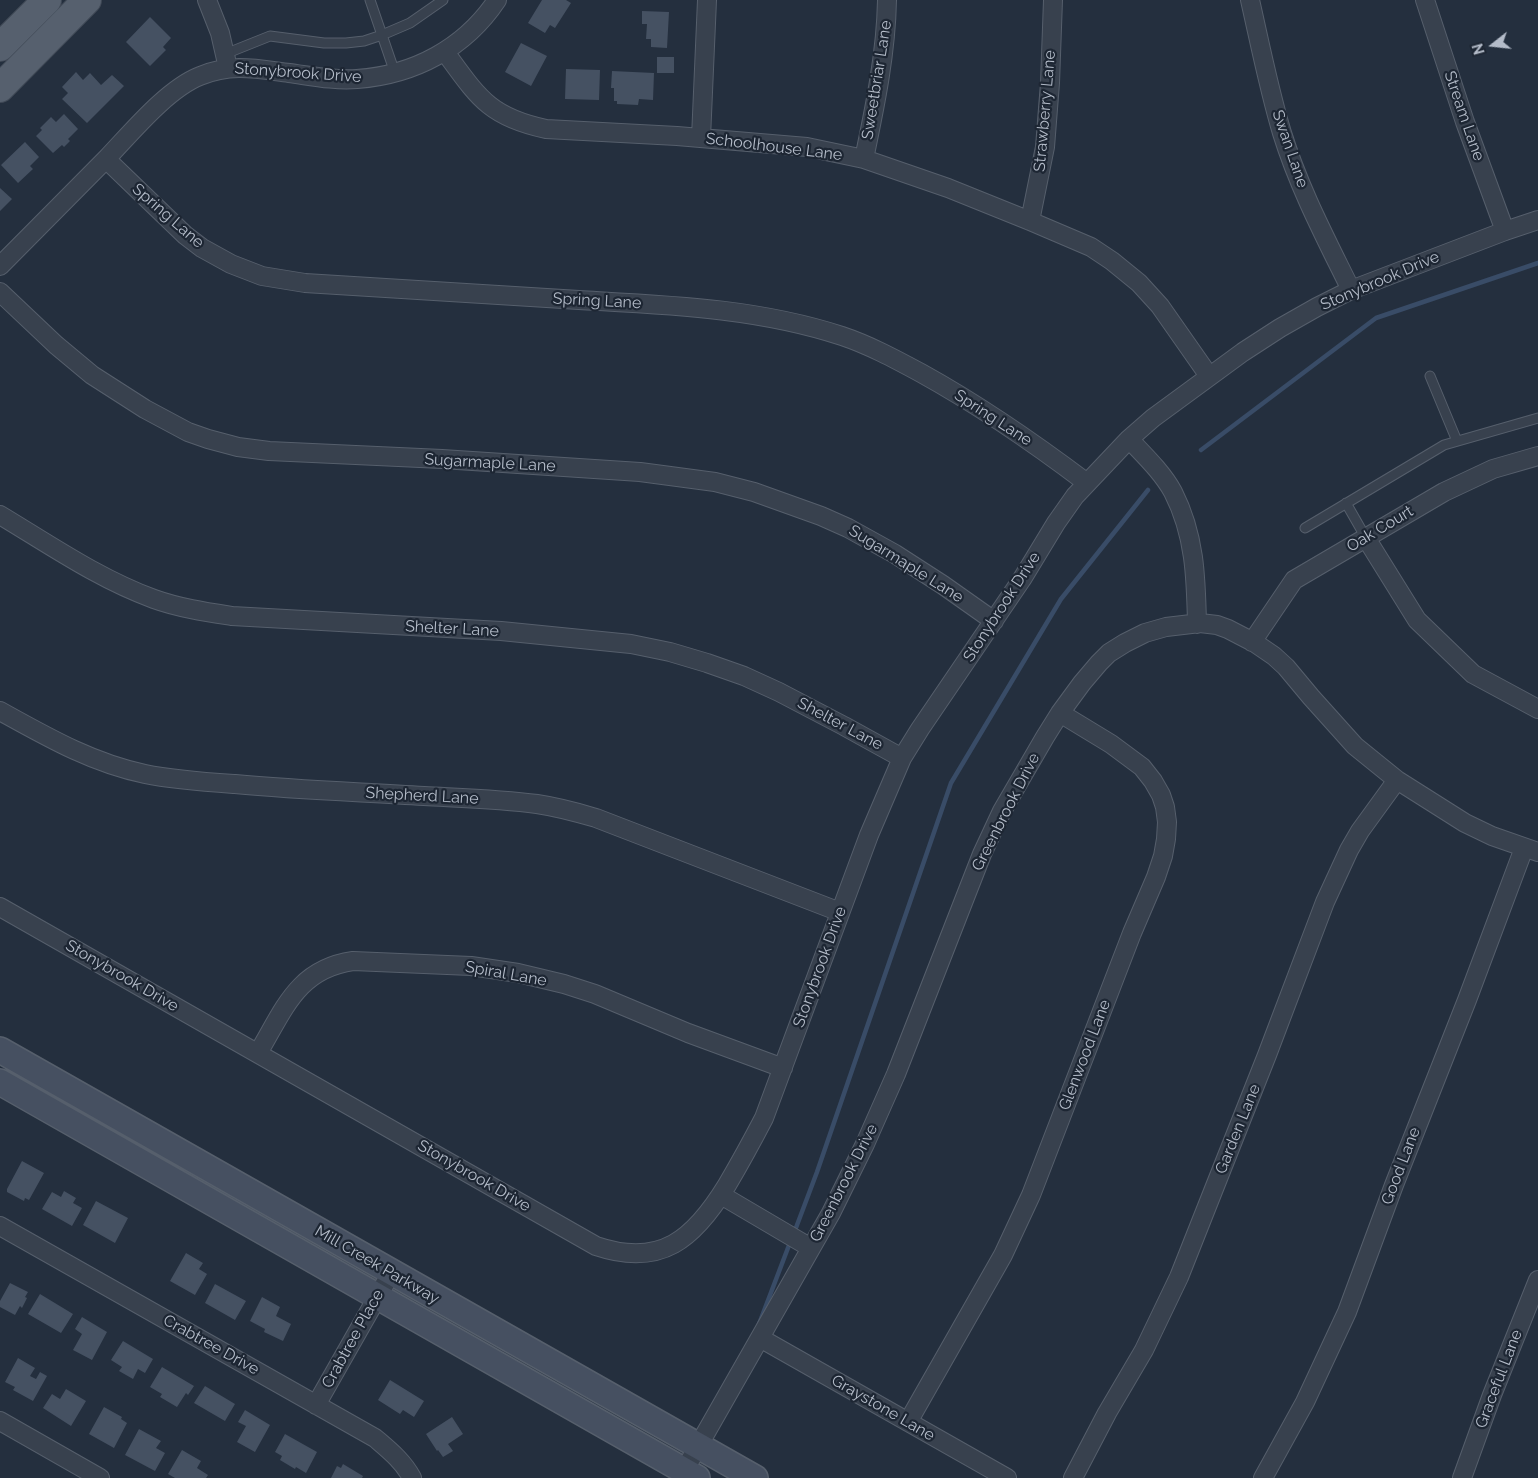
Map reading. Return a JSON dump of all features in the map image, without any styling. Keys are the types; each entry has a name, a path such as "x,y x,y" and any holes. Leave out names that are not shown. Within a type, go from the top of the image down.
{"main road":[{"path":"0,47 47,0"},
{"path":"0,88 87,0"},
{"name":"Mill Creek Parkway","path":"0,1050 755,1478"},
{"name":"Mill Creek Parkway","path":"0,1082 690,1474"}],"street":[{"path":"207,0 220,33 227,61"},
{"name":"Stonybrook Drive","path":"0,266 146,117 177,88 198,76 214,71 227,61 254,68 336,79 357,79 408,70 446,52 474,27 497,0"},
{"path":"701,138 707,0"},
{"name":"Sweetbriar Lane","path":"864,159 877,98 884,49 887,0"},
{"name":"Strawberry Lane","path":"1030,221 1045,147 1054,0"},
{"name":"Swan Lane","path":"1250,0 1282,134 1300,184 1351,290"},
{"name":"Stream Lane","path":"1425,0 1465,122 1505,231"},
{"name":"Schoolhouse Lane","path":"446,52 475,93 490,107 507,118 526,125 546,129 701,138 807,147 864,159 939,185 1030,221 1091,248 1112,261 1139,283 1160,306 1209,376"},
{"name":"Spring Lane","path":"106,159 185,235 202,248 231,264 262,276 305,283 688,306 767,317 802,324 843,336 903,363 946,387 996,418 1086,483"},
{"name":"Stonybrook Drive","path":"0,907 596,1246 613,1252 631,1254 650,1253 668,1247 684,1238 698,1226 721,1195 764,1118 869,835 902,758 1022,579 1056,523 1086,483 1129,438 1153,418 1209,376 1280,328 1351,290 1538,220"},
{"name":"Sugarmaple Lane","path":"0,292 56,345 92,375 145,409 188,432 208,440 238,447 269,451 640,472 715,482 754,492 821,516 848,528 895,554 994,621"},
{"path":"1129,438 1151,463 1172,492 1185,521 1194,555 1197,624"},
{"name":"Oak Court","path":"1252,642 1294,580 1444,492 1493,468 1538,456"},
{"name":"Shelter Lane","path":"0,515 70,558 119,584 155,599 194,610 232,616 510,632 641,646 707,663 744,676 779,692 902,758"},
{"path":"1366,538 1418,620 1474,674 1538,709"},
{"name":"Greenbrook Drive","path":"690,1474 698,1446 831,1213 865,1144 892,1082 982,854 1002,811 1060,713 1099,663 1117,648 1145,633 1166,627 1197,624 1217,625 1228,629 1274,656 1286,667 1355,746 1397,780 1465,823 1492,836 1531,850"},
{"name":"Shepherd Lane","path":"0,711 84,755 114,766 152,775 267,787 471,798 536,804 566,810 605,821 840,912"},
{"name":"Glenwood Lane","path":"908,1422 1003,1255 1031,1195 1163,856 1167,822 1161,795 1153,781 1142,767 1111,744 1060,713"},
{"name":"Garden Lane","path":"1073,1478 1107,1413 1144,1350 1179,1277 1271,1047 1326,902 1349,850 1360,831 1397,780"},
{"name":"Good Lane","path":"1263,1478 1305,1402 1347,1312 1394,1185 1467,1000 1531,850"},
{"name":"Spiral Lane","path":"258,1053 292,996 305,981 327,967 353,961 471,966 518,973 595,994 688,1033 783,1068"},
{"path":"721,1195 811,1248"},
{"name":"Crabtree Drive","path":"0,1226 375,1438 390,1450 412,1478"},
{"name":"Crabtree Place","path":"316,1405 391,1273"},
{"name":"Graceful Lane","path":"1462,1478 1492,1395 1538,1280"},
{"name":"Graystone Lane","path":"760,1338 1007,1478"},
{"path":"0,1421 100,1478"}],"lane":[{"path":"370,0 395,73"},
{"path":"227,61 270,36 324,43 346,43 382,35 410,23 443,0"},
{"path":"1430,376 1457,442"},
{"path":"1305,528 1444,445 1538,418"},
{"path":"1346,503 1366,538"}],"building":[{"path":"542,0 566,0 571,3 555,28 550,25 545,33 528,23"},
{"path":"642,11 669,12 667,48 651,47 651,39 646,39 647,24 642,24"},
{"path":"150,17 171,38 163,47 166,50 150,66 126,42"},
{"path":"521,43 547,56 531,86 505,72"},
{"path":"657,57 674,57 674,73 657,73"},
{"path":"566,69 600,70 599,100 565,99"},
{"path":"612,71 654,73 653,100 639,99 638,105 617,104 617,101 614,101 614,88 611,88"},
{"path":"76,72 83,80 90,73 101,85 112,75 124,86 87,123 62,99 68,93 62,87"},
{"path":"64,114 78,129 68,139 70,141 64,147 62,145 53,153 36,136 42,130 40,128 51,117 56,122"},
{"path":"25,142 39,157 30,166 33,169 18,183 1,165"},
{"path":"0,188 12,199 0,211"},
{"path":"22,1161 44,1173 29,1200 25,1198 24,1201 7,1192"},
{"path":"64,1191 76,1198 73,1203 82,1208 72,1226 42,1209 52,1192 61,1197"},
{"path":"96,1201 128,1218 115,1243 83,1225"},
{"path":"186,1253 203,1263 199,1269 207,1274 195,1295 170,1281"},
{"path":"10,1283 28,1292 22,1308 20,1306 15,1315 0,1307 0,1301"},
{"path":"215,1284 246,1301 235,1320 205,1303"},
{"path":"40,1294 73,1314 61,1333 28,1314"},
{"path":"262,1297 280,1307 276,1316 291,1324 283,1341 264,1332 265,1329 250,1321"},
{"path":"82,1317 107,1332 92,1360 73,1350 82,1334 75,1329"},
{"path":"123,1341 153,1359 145,1373 138,1369 133,1379 119,1371 122,1367 111,1360"},
{"path":"18,1358 35,1368 30,1376 36,1379 40,1372 47,1376 33,1401 13,1390 15,1387 5,1382"},
{"path":"162,1367 194,1386 188,1395 186,1393 177,1407 160,1397 162,1394 150,1387"},
{"path":"390,1380 424,1401 414,1417 403,1410 400,1414 378,1400"},
{"path":"205,1386 235,1404 225,1421 194,1403"},
{"path":"66,1389 86,1401 71,1426 43,1408 52,1394 60,1399"},
{"path":"104,1407 122,1417 121,1419 127,1423 114,1448 89,1434"},
{"path":"245,1410 270,1425 255,1452 237,1442 246,1426 238,1422"},
{"path":"452,1417 463,1434 448,1444 453,1451 443,1457 426,1434"},
{"path":"139,1429 161,1441 156,1448 165,1453 155,1471 125,1455"},
{"path":"285,1434 317,1452 306,1473 280,1460 282,1456 275,1452"},
{"path":"182,1450 201,1461 197,1468 208,1475 206,1478 175,1478 168,1474"},
{"path":"343,1464 363,1476 362,1478 331,1478 337,1466 341,1468"}],"waterway":[{"path":"1201,450 1376,318 1538,263"},
{"path":"794,1233 817,1172 951,783 1061,599 1148,490"},
{"path":"759,1324 791,1240"}]}
